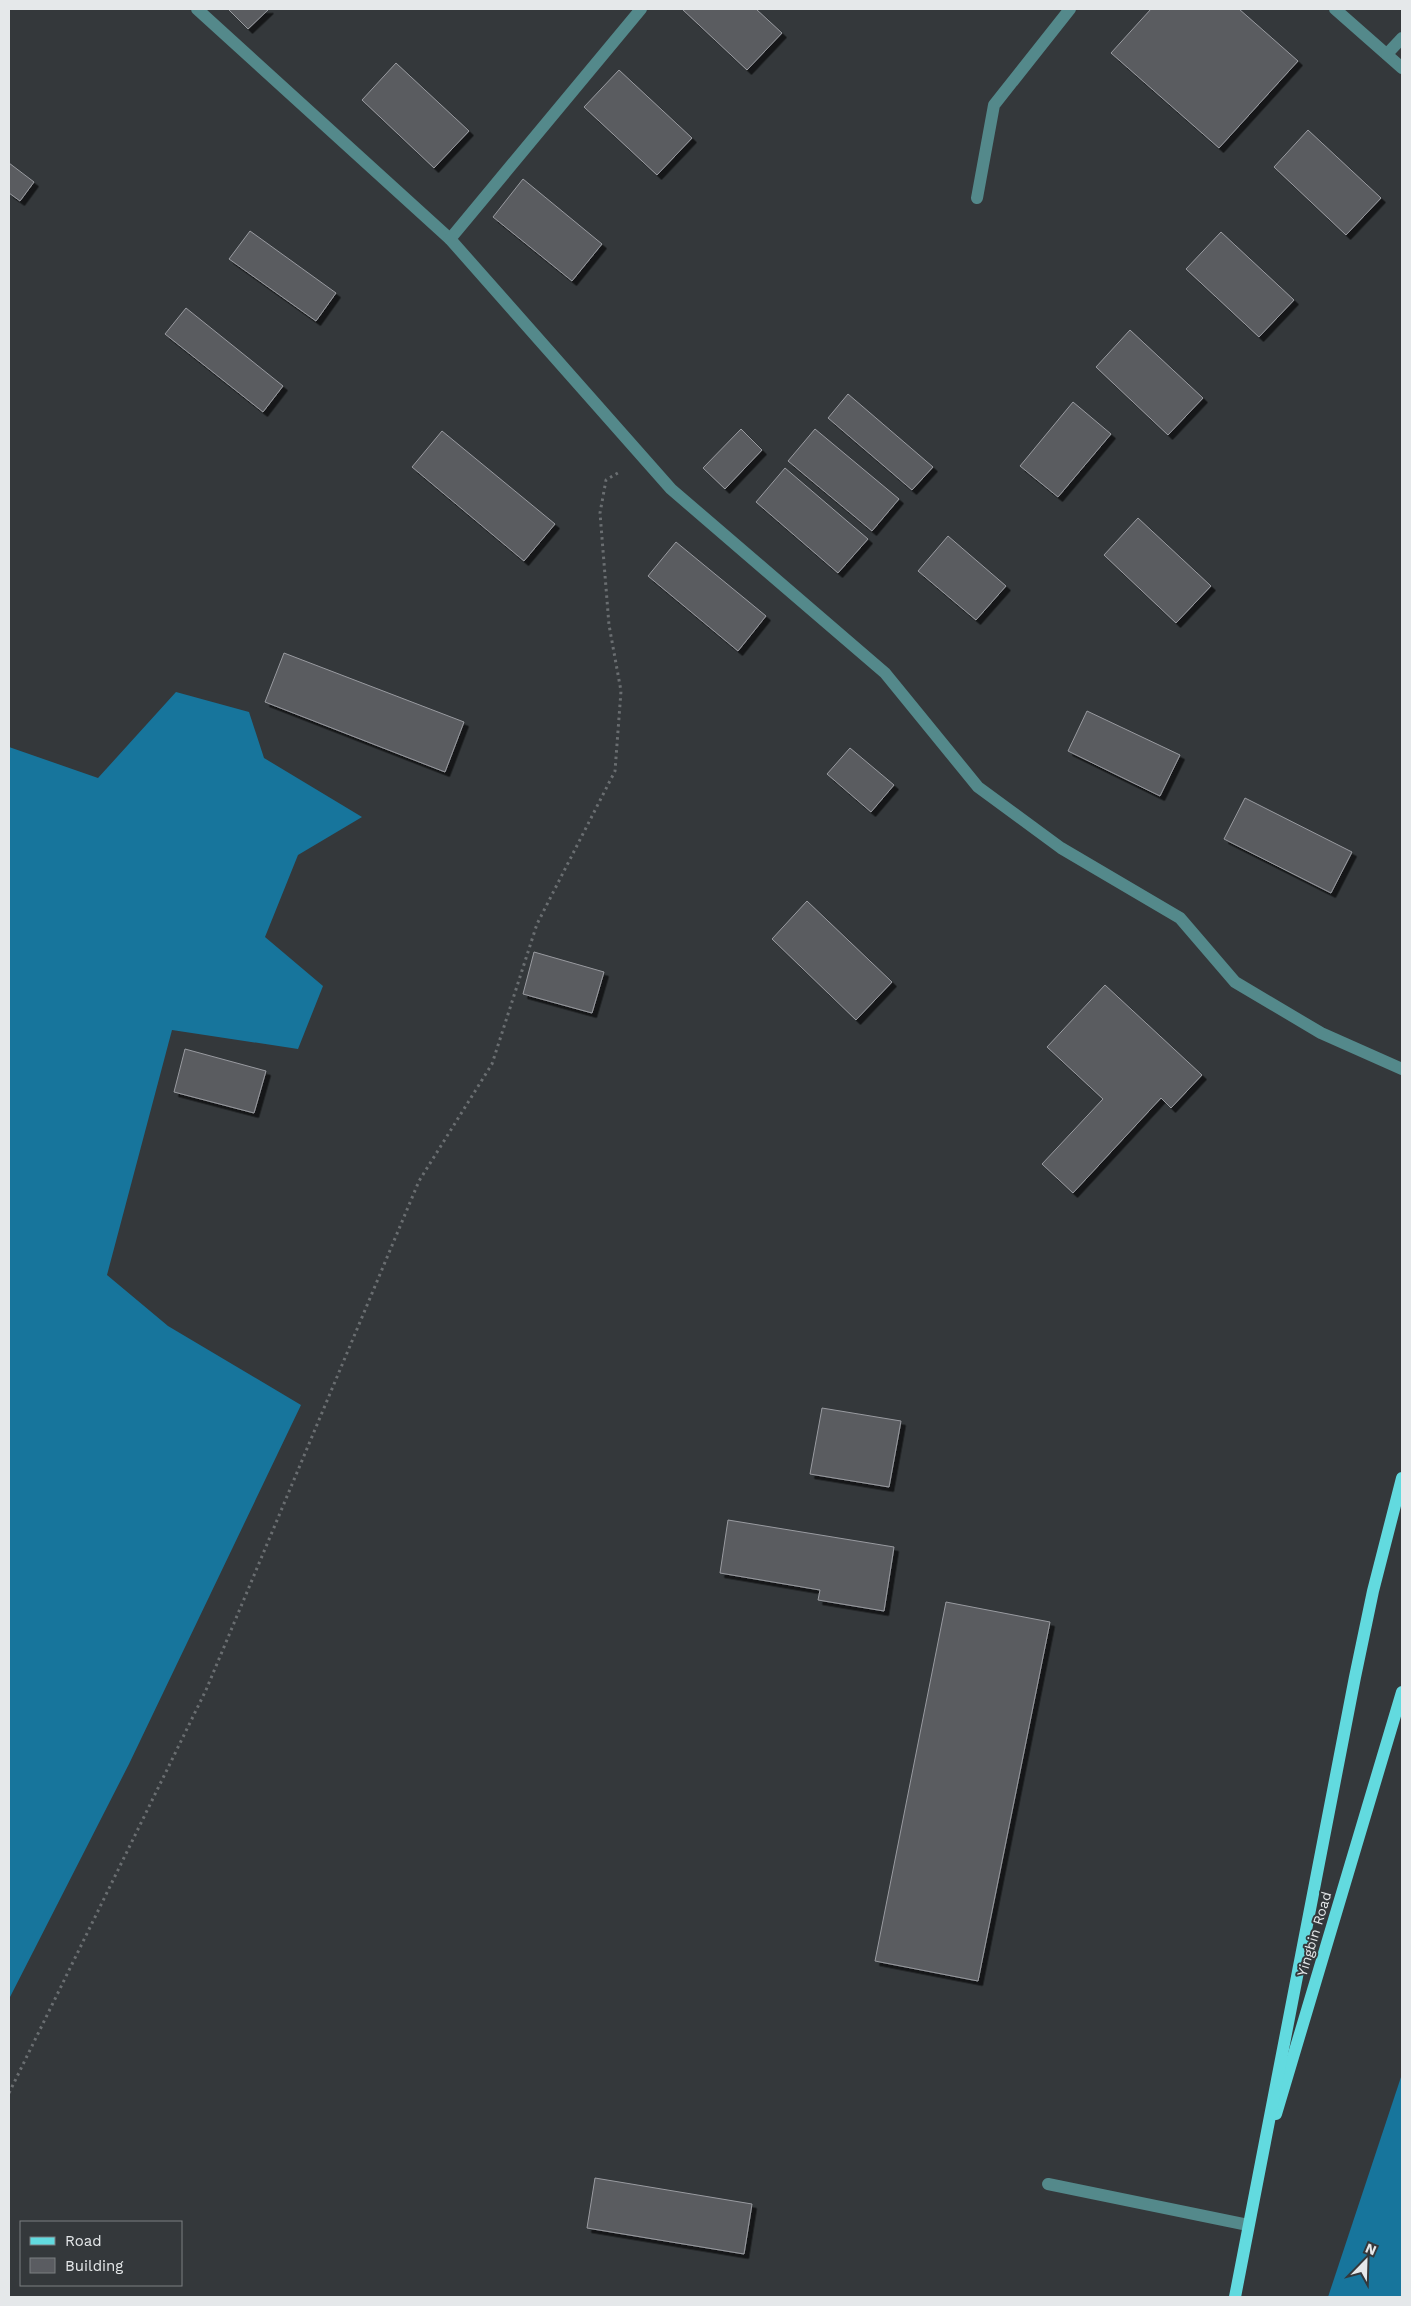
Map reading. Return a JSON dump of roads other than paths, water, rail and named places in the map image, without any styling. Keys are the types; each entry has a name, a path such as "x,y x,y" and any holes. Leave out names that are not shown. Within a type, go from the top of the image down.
{"main road":[{"path":"1235,2297 1355,1677 1373,1591 1402,1478"},
{"name":"Yingbin Road","path":"1255,2186 1402,1692"}],"street":[{"path":"197,9 450,239 671,489 885,673 978,787 1061,848 1180,918 1235,982 1321,1033 1402,1069"},
{"path":"450,239 641,9"},
{"path":"977,198 994,105 1070,9"},
{"path":"1335,9 1402,68"},
{"path":"1387,54 1402,38"},
{"path":"1048,2184 1248,2225"}]}
